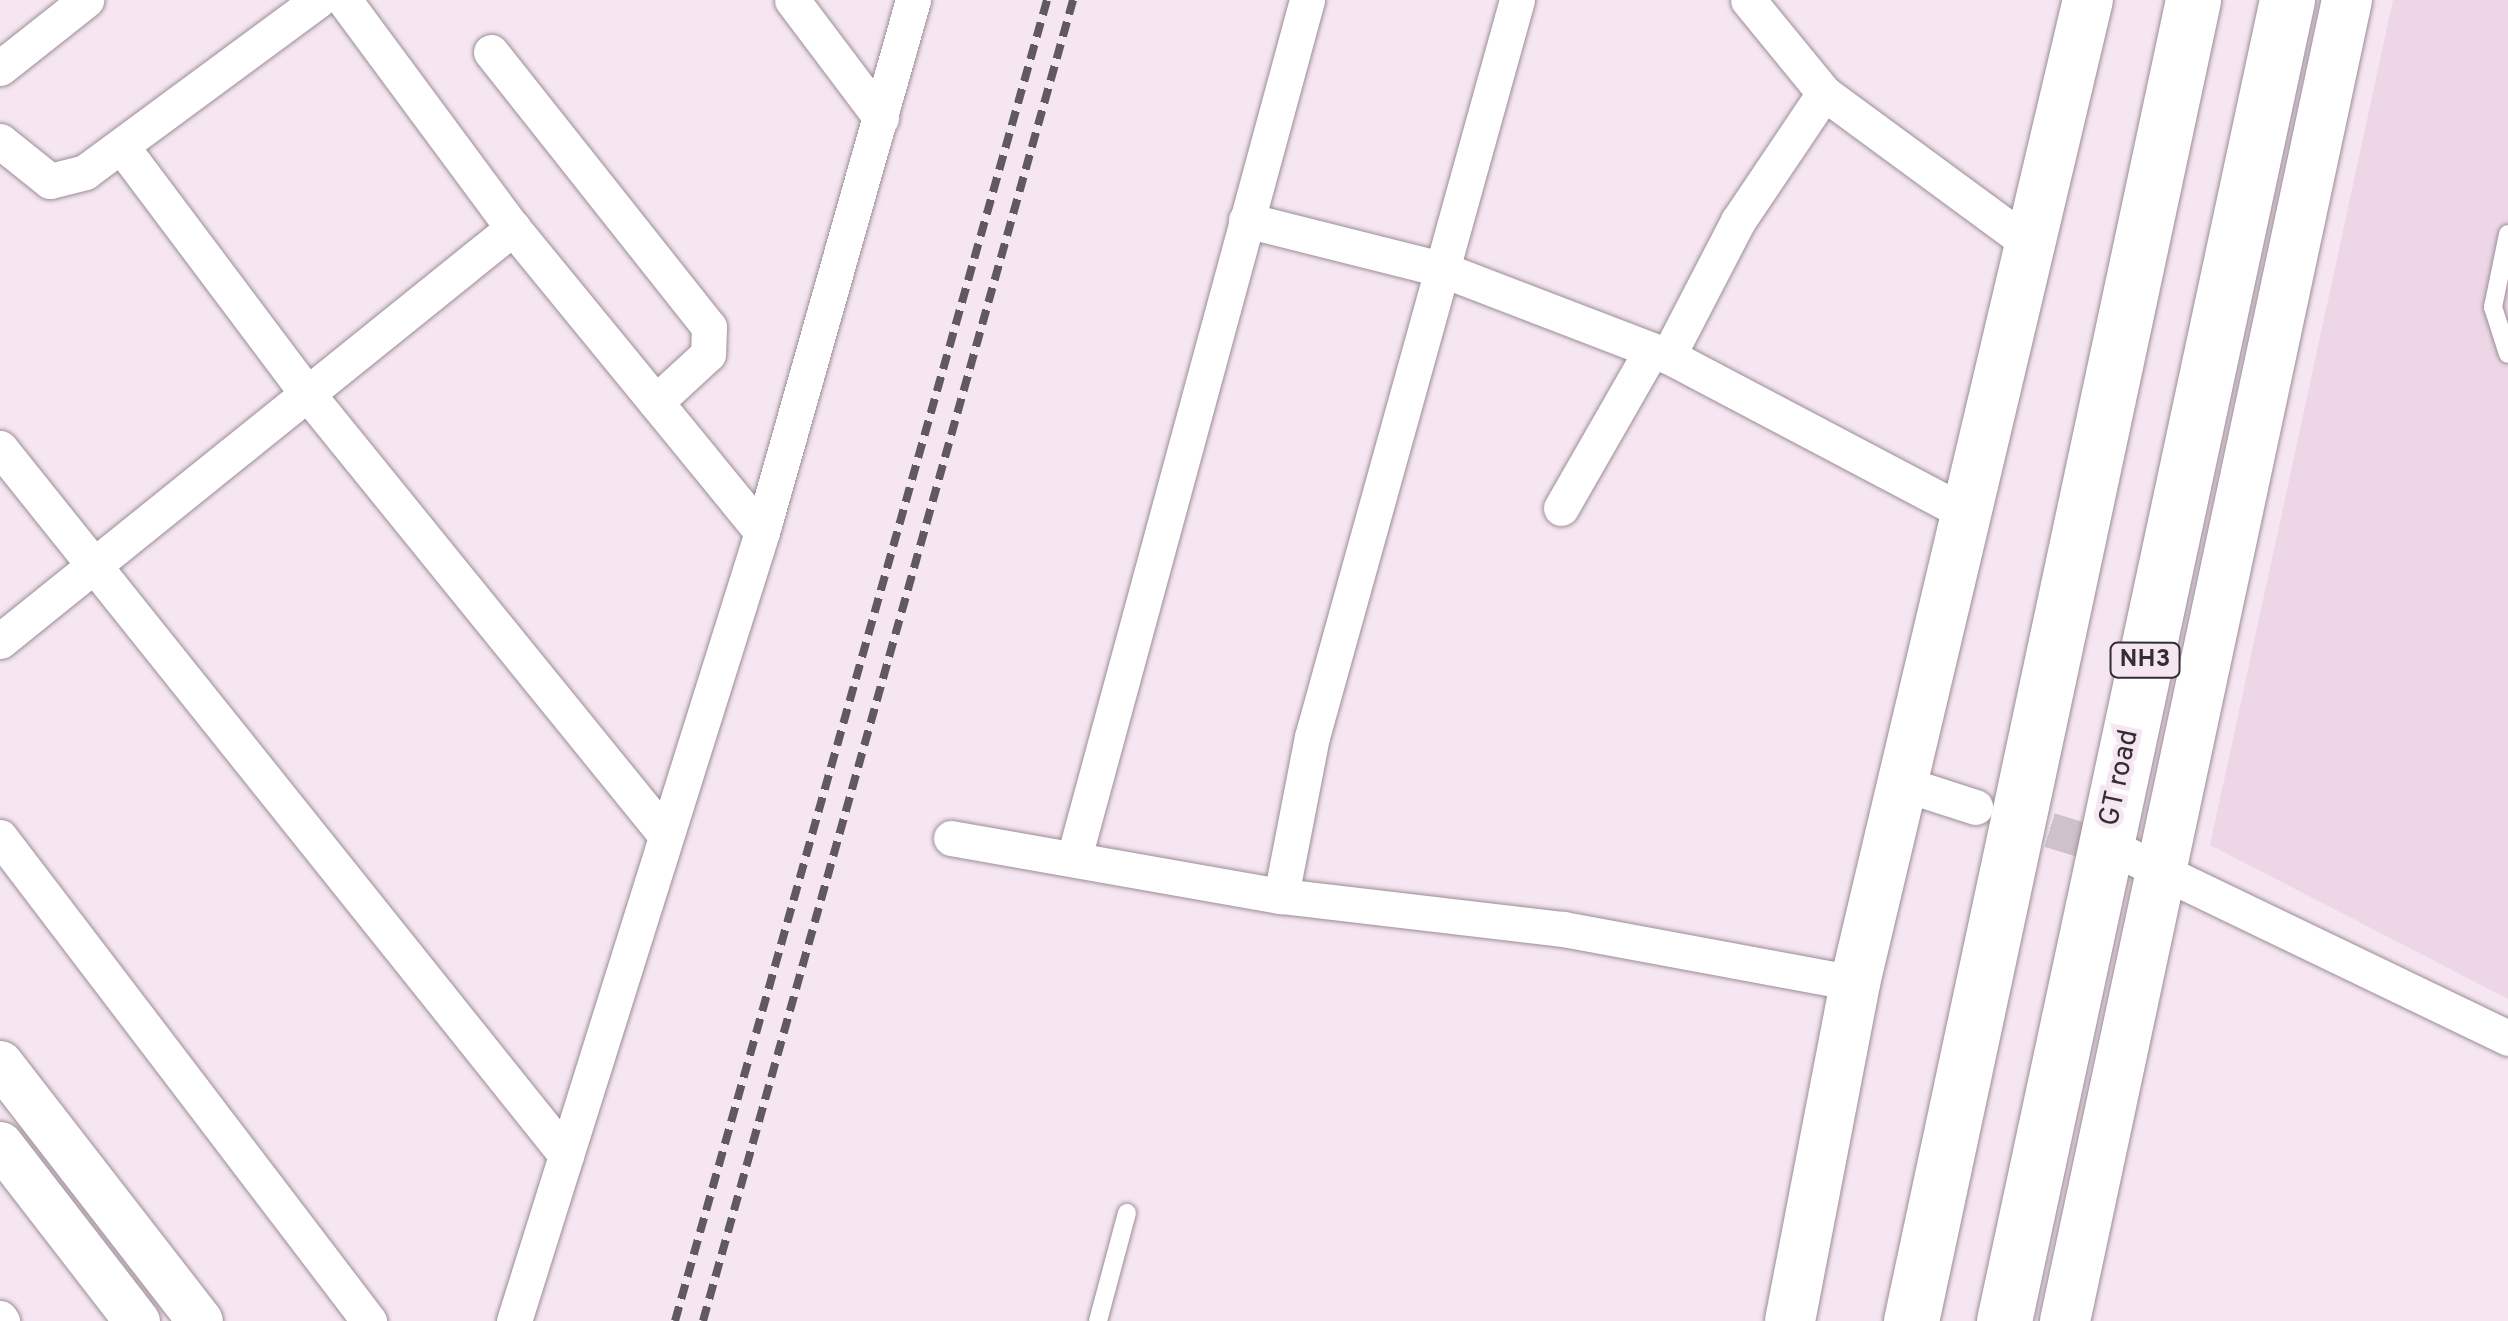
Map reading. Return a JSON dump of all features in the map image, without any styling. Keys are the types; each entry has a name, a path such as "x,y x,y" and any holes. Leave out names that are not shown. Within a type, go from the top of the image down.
{"highway":[{"path":"1912,1321 2192,0"},
{"name":"GT road","path":"2004,1321 2286,0"}],"main road":[{"path":"1790,1321 1855,983 2088,0"},
{"path":"2066,1321 2146,860 2348,0"}],"street":[{"path":"0,68 86,0"},
{"path":"0,142 50,181 85,172 318,0"},
{"path":"344,0 512,228 762,532"},
{"path":"792,0 882,118"},
{"path":"514,1321 663,832 762,532 913,0"},
{"path":"1075,854 1307,0"},
{"path":"1281,896 1312,738 1414,391 1440,268 1517,0"},
{"path":"1748,0 1824,93 2028,243"},
{"path":"492,52 709,328 708,354 656,402"},
{"path":"1561,508 1660,354 1738,221 1824,93"},
{"path":"122,147 306,392 663,832"},
{"path":"1246,220 1440,268 1660,354 1968,514"},
{"path":"0,641 512,228"},
{"path":"0,448 98,562 566,1155"},
{"path":"1904,784 1976,806"},
{"path":"0,837 368,1321"},
{"path":"951,838 1075,854 1281,896 1563,929 1855,983"},
{"path":"2146,860 2508,1038"},
{"path":"0,1063 200,1321"},
{"path":"0,1144 137,1321"}],"lane":[{"path":"2508,234 2493,307 2508,354"},
{"path":"1098,1321 1127,1213"}],"shaded area":[{"path":"2393,0 2508,0 2508,999 2210,845"}],"tunnel":[{"path":"1999,814 2126,853"}],"railway":[{"path":"675,1321 1047,0"},
{"path":"703,1321 1073,0"}]}
